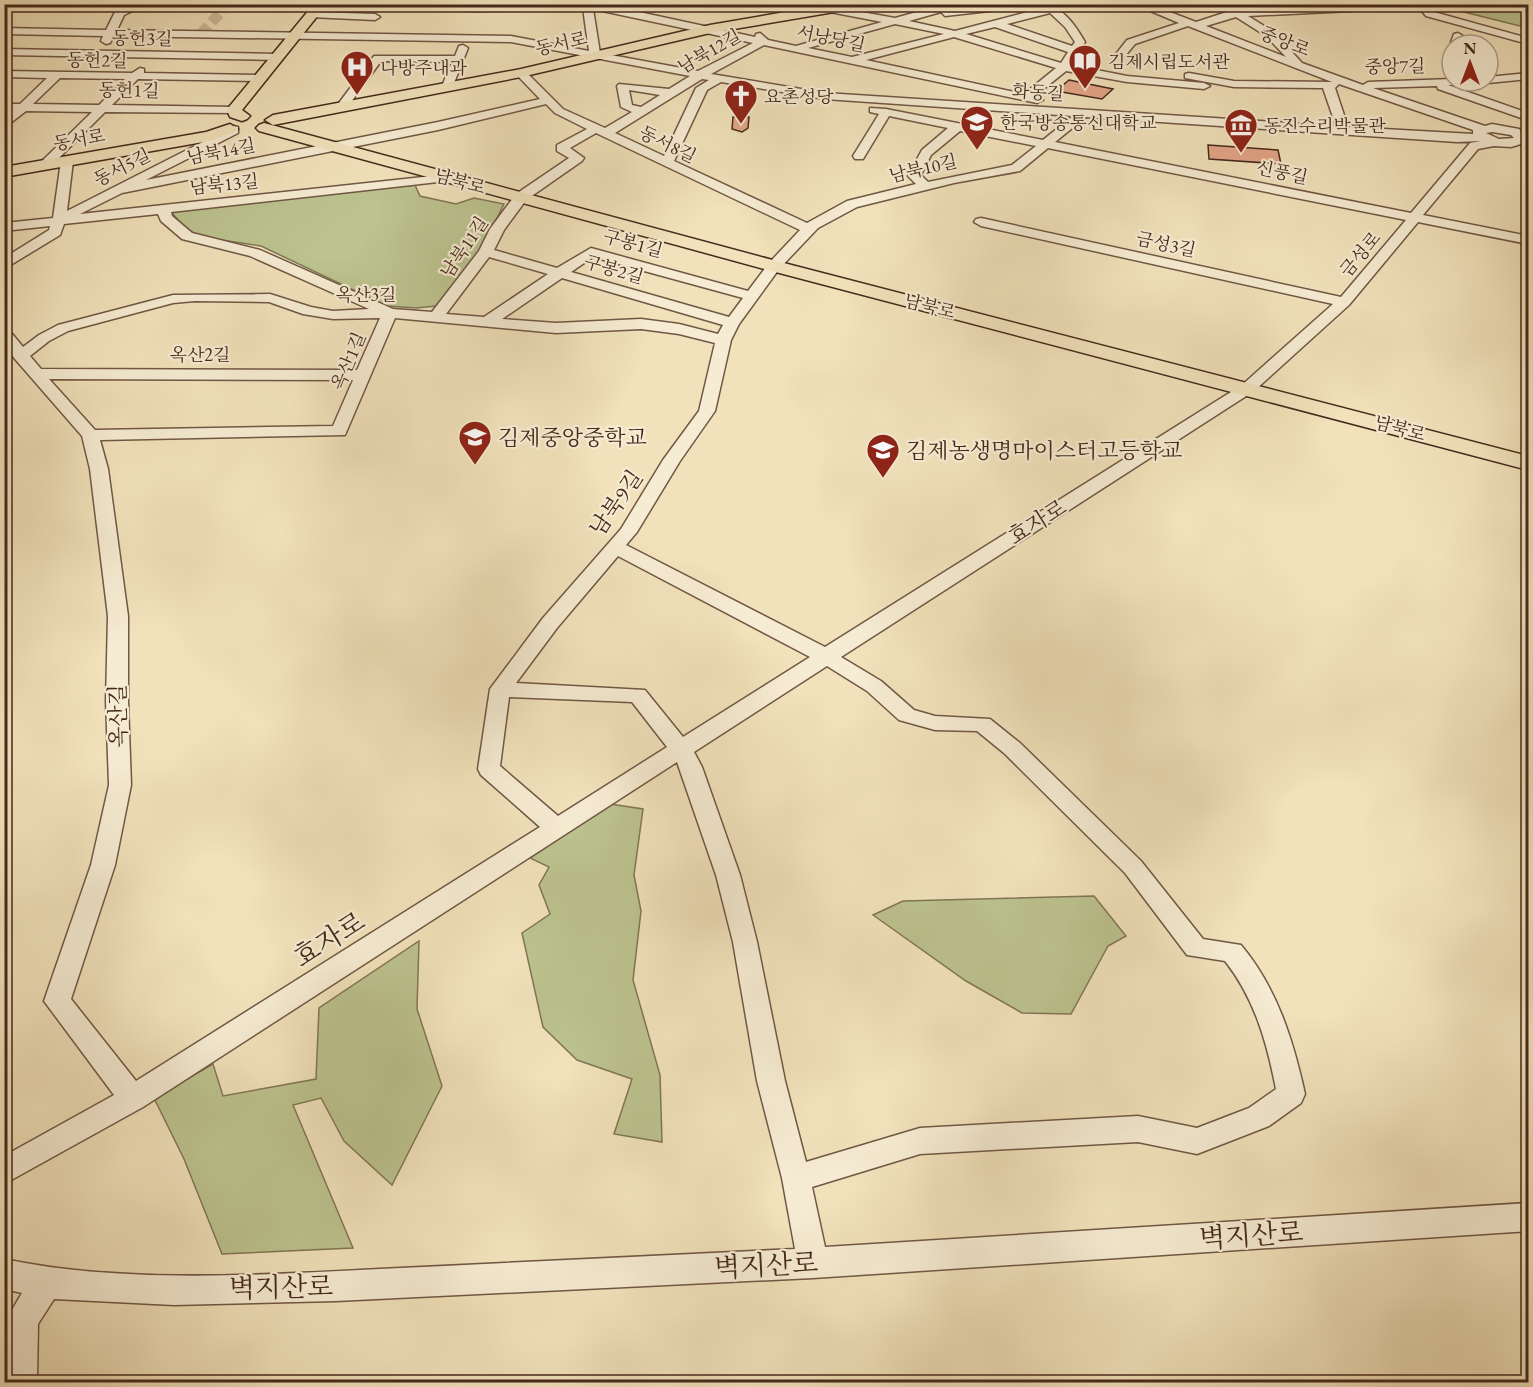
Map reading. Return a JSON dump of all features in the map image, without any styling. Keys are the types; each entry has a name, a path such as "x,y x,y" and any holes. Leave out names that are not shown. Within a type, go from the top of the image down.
{"main road":[{"name":"동서로","path":"4,172 232,130 248,131 342,107 521,73 710,29 858,4"},
{"path":"232,130 228,123 238,113 261,78 317,10"},
{"path":"238,113 263,115 269,124"},
{"name":"남북로","path":"269,124 332,147 774,266 1528,462"}],"street":[{"path":"101,54 123,8 143,4"},
{"name":"서낭당길","path":"355,4 398,15 473,23 590,5 1027,97 1084,114"},
{"path":"796,48 959,4"},
{"name":"중앙로","path":"1140,4 1302,68 1486,136"},
{"path":"1219,4 1232,8 1294,11 1318,7 1351,8 1346,4"},
{"path":"1282,4 1294,11"},
{"path":"590,5 588,8 595,56"},
{"path":"1421,5 1440,5"},
{"path":"1421,5 1438,23 1452,33"},
{"path":"914,17 1007,6 1048,6 1080,42 1064,67 1027,97"},
{"path":"855,60 1048,6"},
{"path":"841,7 894,22 953,33 998,49 1064,67 1154,82 1204,87"},
{"path":"1121,54 1131,42 1191,25 1232,8"},
{"path":"1232,8 1270,34 1302,68"},
{"path":"317,10 398,15 384,37"},
{"path":"1430,14 1528,41"},
{"path":"748,22 764,41"},
{"path":"4,31 384,37 473,23"},
{"path":"448,86 473,23"},
{"name":"화동길","path":"473,23 511,39 718,79 825,96 1472,139 1486,136"},
{"path":"993,23 1076,51"},
{"path":"7,76 60,32"},
{"path":"1515,38 1528,32"},
{"path":"45,165 105,108 176,34"},
{"name":"남북12길","path":"521,197 578,159 561,148 644,111 700,75 764,41"},
{"name":"동헌3길","path":"4,52 278,57"},
{"path":"87,125 92,98 116,60 114,54"},
{"path":"342,107 378,58 458,59"},
{"name":"중앙로","path":"1154,82 1162,72 1234,84 1351,85"},
{"name":"동서8길","path":"521,73 559,111 810,230"},
{"name":"동헌2길","path":"7,76 261,78"},
{"path":"4,125 56,76"},
{"path":"1500,79 1528,76"},
{"path":"667,164 702,88 718,79"},
{"path":"1433,83 1528,117"},
{"name":"중앙7길","path":"1351,85 1440,83"},
{"path":"1328,85 1343,131"},
{"name":"남북12길","path":"644,111 627,107 623,86 673,93"},
{"name":"신풍길","path":"825,96 834,102 1050,143 1528,240"},
{"name":"동헌1길","path":"4,107 22,107 92,98 105,108 238,113"},
{"name":"남북로","path":"332,147 549,100"},
{"path":"859,156 886,112"},
{"name":"남북10길","path":"774,266 813,225 852,204 925,186 1017,168 1084,114"},
{"path":"925,186 914,176 926,153 958,126"},
{"path":"1522,138 1492,128 1486,136 1516,143 1522,138 1528,126"},
{"name":"동서5길","path":"60,219 232,130"},
{"name":"금성로","path":"1248,388 1344,302 1474,146 1486,136"},
{"name":"남북14길","path":"117,190 332,147"},
{"path":"4,265 55,232 60,219 67,161"},
{"name":"남북13길","path":"4,227 447,177"},
{"name":"남북11길","path":"437,316 486,252 497,229 521,197"},
{"name":"옥산1길","path":"90,435 339,431 390,313 255,253 187,236 166,218 163,208"},
{"name":"금성3길","path":"981,222 1344,302"},
{"name":"구봉2길","path":"486,252 732,323"},
{"name":"구봉1길","path":"488,322 591,252 752,296"},
{"name":"남북9길","path":"500,689 550,623 628,532 672,460 707,411 723,340 732,323 774,266"},
{"name":"옥산3길","path":"21,356 44,338 63,328 89,319 173,298 258,297 270,298 321,314 390,313 556,328 641,324 723,340"},
{"name":"옥산길","path":"4,333 36,374 90,435 99,469 118,616 117,701 120,785 103,864 57,1001 133,1098"},
{"name":"옥산2길","path":"36,374 363,375"},
{"name":"효자로","path":"4,1171 133,1098 1248,388"},
{"path":"615,547 825,656 874,686 907,715 934,723 982,724 1012,748 1133,867 1196,948 1232,952 1247,969 1281,1044 1291,1094 1259,1117 1197,1141 1138,1129 920,1141 846,1165 796,1178"},
{"path":"557,828 489,769 500,689 638,695 681,749 692,767 728,875 745,942 771,1081 796,1178 813,1263"},
{"name":"벽지산로","path":"4,1274 46,1283 174,1290 336,1286 813,1263 1528,1217"},
{"path":"21,1383 22,1320 46,1283"}],"green space":[{"path":"1464,5 1528,5 1528,28 1460,11 1458,8"},
{"path":"415,185 420,196 456,204 474,198 504,204 481,250 436,306 416,308 387,306 261,246 202,237 186,229 172,213 189,208"},
{"path":"610,804 643,809 634,875 641,911 633,980 660,1075 662,1142 614,1134 632,1079 577,1060 543,1027 522,933 550,914 539,885 549,867 530,858"},
{"path":"1094,896 1126,936 1108,946 1071,1014 1022,1013 966,981 873,915 903,901"},
{"path":"419,941 417,1009 442,1086 392,1185 344,1141 321,1098 293,1105 353,1248 222,1254 184,1159 154,1098 213,1064 223,1096 316,1079 319,1008"}],"building":[{"name":"김제시립도서관","path":"1069,80 1113,89 1102,99 1056,91"},
{"name":"요촌성당","path":"733,117 749,117 748,128 742,132 732,129"},
{"path":"1208,145 1278,150 1281,164 1209,159"}],"tunnel":[{"path":"201,34 228,4"}],"place":[{"name":"김제시립도서관","path":"1085,90"},
{"name":"나방주내과","path":"357,96"},
{"name":"요촌성당","path":"741,125"},
{"name":"한국방송통신대학교","path":"977,151"},
{"name":"동진수리박물관","path":"1241,154"},
{"name":"김제중앙중학교","path":"475,466"},
{"name":"김제농생명마이스터고등학교","path":"883,479"}]}
